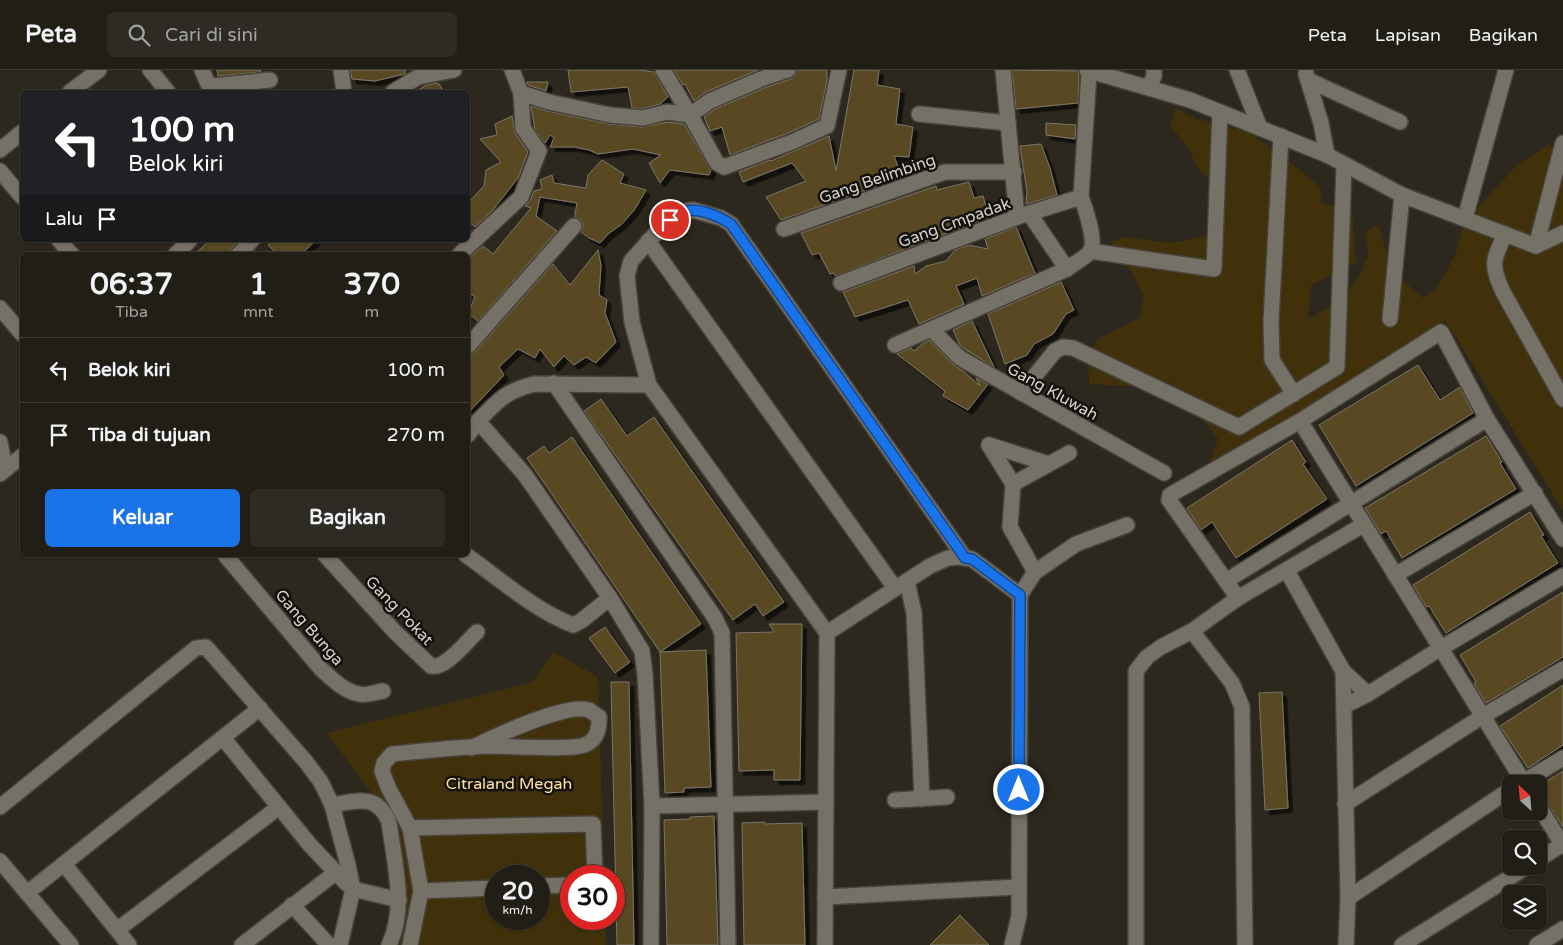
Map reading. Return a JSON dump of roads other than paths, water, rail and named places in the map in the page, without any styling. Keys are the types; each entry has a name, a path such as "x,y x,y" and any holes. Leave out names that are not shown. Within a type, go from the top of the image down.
{"street":[{"path":"73,90 99,70"},
{"path":"150,70 166,90"},
{"path":"202,70 208,84 212,86 270,81"},
{"path":"342,70 344,90"},
{"path":"396,90 418,74 454,70"},
{"path":"462,252 521,198 539,150 523,128 520,93 512,70"},
{"path":"663,70 717,163 728,167 827,126 839,70"},
{"path":"520,93 549,102 610,115 643,118 668,112 690,115 710,100 788,70"},
{"path":"1002,70 1014,172 1023,215 1067,269"},
{"path":"1149,88 1154,76 1154,70"},
{"path":"1237,70 1260,128"},
{"path":"1465,218 1506,70"},
{"path":"895,345 1067,269 1090,251 1092,245 1088,213 1081,197 1088,71 1190,100 1327,155 1402,195 1536,246 1563,234"},
{"path":"1306,75 1400,122"},
{"path":"1306,75 1321,122 1327,155"},
{"path":"1090,251 1214,269 1220,112"},
{"path":"919,114 1008,122"},
{"path":"0,150 20,134"},
{"path":"1281,136 1271,321 1272,360 1294,394"},
{"path":"1536,246 1563,143"},
{"path":"1021,393 1049,356 1063,347 1073,348 1239,427 1337,367 1344,165"},
{"path":"0,171 20,195"},
{"name":"Gang Belimbing","path":"784,229 945,172 1014,172"},
{"path":"1390,318 1402,195"},
{"name":"Gang Cmpadak","path":"841,283 1023,215 1081,197"},
{"path":"825,945 827,633 649,385 632,322 627,276 631,261 670,220 681,212 694,210 721,218 731,224 965,558"},
{"path":"470,344 574,226"},
{"path":"1505,234 1495,257 1495,275 1503,292 1557,377 1563,399"},
{"path":"648,241 901,584 914,614 922,799"},
{"path":"61,242 69,252"},
{"path":"242,252 250,242"},
{"path":"0,308 20,332"},
{"name":"Gang Kluwah","path":"932,330 960,358 1164,473"},
{"path":"1238,598 1169,500 1171,493 1300,421 1441,332 1487,419 1563,539"},
{"path":"554,383 715,618 722,633 728,945"},
{"path":"470,432 501,397 519,388 534,384 649,385"},
{"path":"1226,581 1352,505 1487,419"},
{"path":"478,421 525,475 610,598 642,651 645,674 652,806 651,945"},
{"path":"1300,421 1483,716 1515,775"},
{"path":"0,442 3,472"},
{"path":"1034,572 1010,527 1013,484 990,445 1049,464"},
{"path":"1013,484 1068,452"},
{"path":"3,472 20,458"},
{"path":"1395,575 1535,494"},
{"path":"1012,945 1019,916 1020,595 1034,572 1076,544 1127,525"},
{"path":"1136,945 1136,671 1147,657 1161,647 1192,631 1238,598 1363,525"},
{"name":"Gang Bunga","path":"227,557 321,669 330,677 346,689 360,695 383,691"},
{"name":"Gang Pokat","path":"327,557 395,632 431,666 435,667 444,664 477,632"},
{"path":"827,633 930,566 948,558 972,559 1020,595"},
{"path":"472,559 529,600 573,625 610,598"},
{"path":"1287,571 1343,671 1368,694"},
{"path":"1344,706 1368,694 1441,648 1563,576"},
{"path":"1192,631 1232,683 1242,707 1245,945"},
{"path":"0,807 199,647 206,647 260,708 321,782 332,805 353,889 340,945"},
{"path":"1345,804 1483,716 1563,669"},
{"path":"1343,671 1348,898 1346,945"},
{"path":"27,893 260,708"},
{"path":"410,945 421,892 410,828 382,772 384,763 392,754 471,748 573,747 587,744 596,736 599,727 599,717 588,710 568,710 505,731 471,748"},
{"path":"223,738 335,873 353,889 399,900"},
{"path":"1536,775 1563,758"},
{"path":"1348,898 1502,797"},
{"path":"895,800 947,798"},
{"path":"332,805 359,801 371,802 379,805 389,822 399,900 396,928 389,945"},
{"path":"652,806 826,802"},
{"path":"117,930 279,807"},
{"path":"1547,855 1563,845 1548,820"},
{"path":"410,828 593,824 595,865"},
{"path":"0,861 65,943"},
{"path":"64,864 129,945"},
{"path":"242,945 335,873"},
{"path":"1402,945 1514,875"},
{"path":"825,897 1019,887"},
{"path":"421,892 485,889"},
{"path":"292,905 329,945"},
{"path":"1537,945 1563,929"}],"park label":[{"name":"Citraland Megah","path":"509,783"}]}
